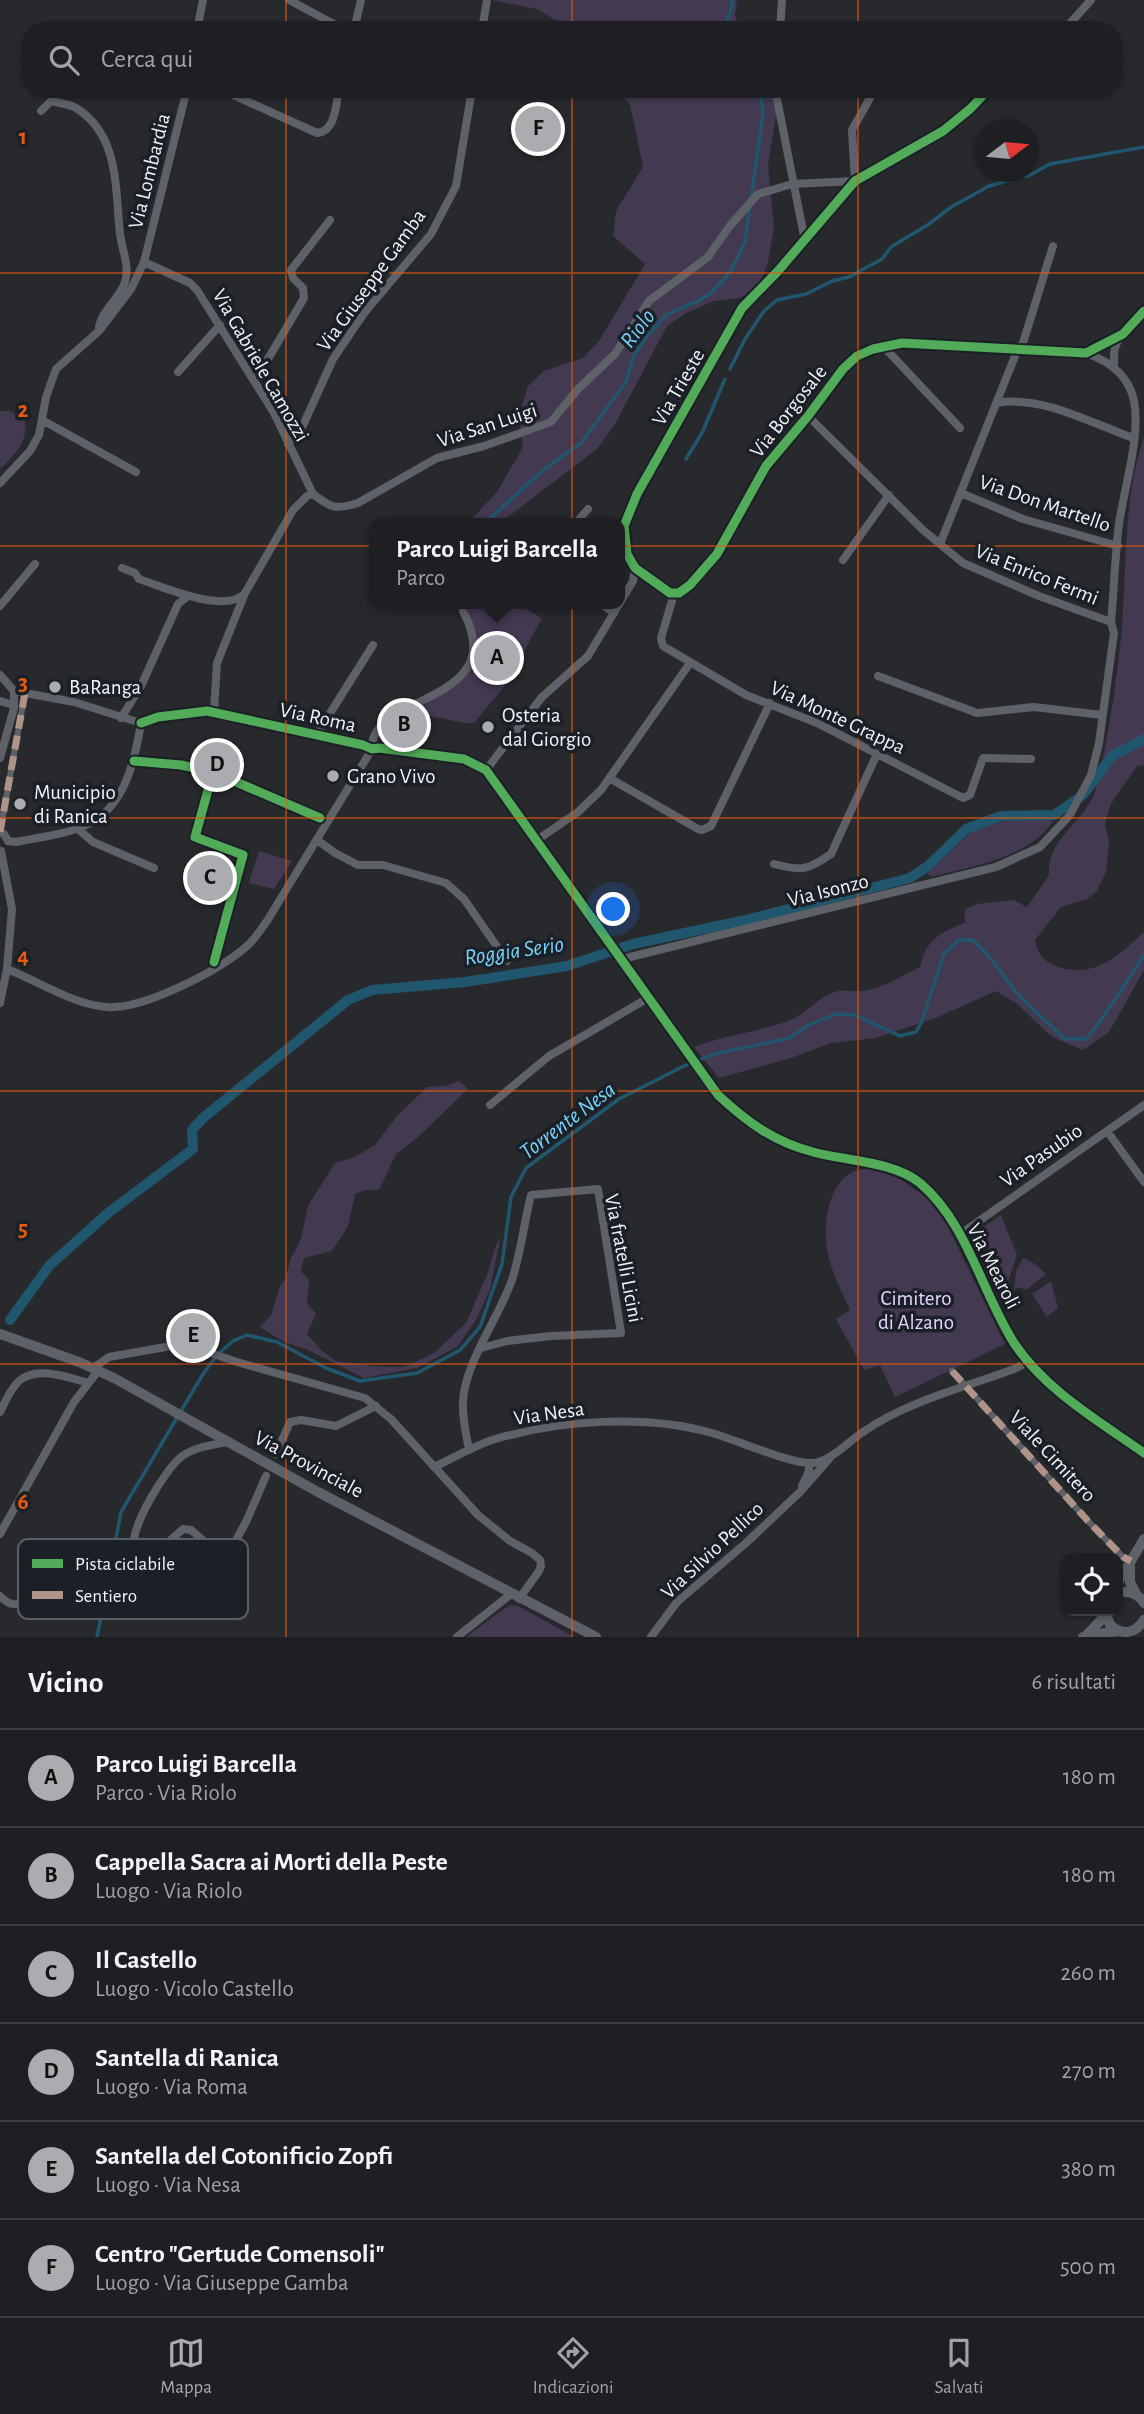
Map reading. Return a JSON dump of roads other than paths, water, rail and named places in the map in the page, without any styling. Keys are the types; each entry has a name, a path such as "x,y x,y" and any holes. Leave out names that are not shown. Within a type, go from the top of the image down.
{"street":[{"path":"199,21 203,0"},
{"path":"289,0 328,21"},
{"path":"356,21 361,0"},
{"path":"484,21 487,0"},
{"path":"781,21 782,0"},
{"path":"1072,21 1091,0"},
{"name":"Via Lombardia","path":"99,331 131,289 144,262 185,98"},
{"path":"240,98 317,133 325,132 330,127 337,98"},
{"name":"Via Giuseppe Gamba","path":"288,444 300,432 333,359 365,312 431,234 456,186 471,98"},
{"path":"777,98 805,241"},
{"path":"870,98 852,130 855,181 943,131 980,98"},
{"path":"0,483 30,451 39,435 46,397 56,369 99,331 100,319 125,284 127,268 110,147 98,127 75,107 51,101 41,111"},
{"name":"Via San Luigi","path":"313,494 330,507 345,507 358,503 437,458 484,446 551,422 578,389 615,354 649,301 708,257 757,195 792,184 855,181"},
{"name":"Via Trieste","path":"625,524 637,494 742,308 805,241 855,181"},
{"path":"256,381 304,298 303,288 293,278 291,270 330,220"},
{"name":"Via Don Martello","path":"940,544 1017,351 1023,342 1053,246"},
{"name":"Via Gabriele Camozzi","path":"144,262 190,283 197,290 256,381 313,494"},
{"name":"Via Borgosale","path":"1114,368 1115,344 1144,311"},
{"path":"178,372 220,325"},
{"name":"Via Borgosale","path":"674,594 684,591 717,554 765,466 808,416 843,369 857,356 902,343 1086,353 1123,334"},
{"path":"884,347 960,428"},
{"path":"1086,353 1105,360 1121,375 1133,398 1136,422 1118,546 1111,622"},
{"path":"997,403 1012,400 1039,405 1133,438"},
{"name":"Via Enrico Fermi","path":"808,416 963,563 986,575 1111,622 1114,634 1101,715"},
{"path":"41,420 136,472"},
{"name":"Via Don Martello","path":"961,493 1023,519 1118,546"},
{"path":"214,712 218,663 245,593 293,510 307,496 313,494"},
{"path":"842,560 889,495"},
{"path":"580,518 588,509"},
{"name":"Via Trieste","path":"625,535 627,554 635,568"},
{"path":"0,606 35,564"},
{"path":"122,568 135,573 139,579 188,596 229,602 237,600 245,593"},
{"path":"625,594 633,581 635,568 674,594"},
{"name":"Via Monte Grappa","path":"674,594 661,643 746,695 817,723 963,798 970,795 983,758 1031,759"},
{"path":"121,718 141,686 177,604 188,596"},
{"path":"229,602 236,617"},
{"path":"609,609 614,613"},
{"path":"486,770 542,697 588,656 616,609"},
{"path":"7,969 86,1003 106,1007 141,1003 219,967 248,945 267,921 372,749 372,737 387,719 438,694 465,671 470,663 472,643 469,621 463,611"},
{"path":"317,734 373,645"},
{"path":"537,840 578,812 611,779 690,663"},
{"path":"0,675 14,691 75,702 141,723 134,761 125,785 105,813 88,825 78,828 16,842 8,841"},
{"path":"878,676 976,713 1034,707 1101,715"},
{"path":"0,758 14,705 14,691"},
{"path":"8,841 0,832 24,693"},
{"path":"0,701 14,705"},
{"path":"611,779 698,829 707,829 711,826 770,704"},
{"name":"Via Roma","path":"141,723 158,717 207,711 317,734 372,749 464,759 486,770"},
{"name":"Via Isonzo","path":"622,959 996,867 1040,846 1070,815 1091,775 1099,743 1101,715"},
{"path":"774,864 801,870 831,854 877,754"},
{"name":"Via Mearoli","path":"486,770 718,1095 756,1129 791,1146 813,1153 878,1165 916,1180 946,1209 999,1316 1028,1362 1073,1402 1144,1453"},
{"path":"78,828 93,842 154,868"},
{"path":"317,840 358,865 383,865 446,883 464,899 508,961"},
{"path":"0,1003 7,969 12,909 1,851 8,841"},
{"path":"490,1105 549,1056 648,998"},
{"name":"Via Pasubio","path":"960,1234 1144,1105"},
{"path":"1107,1131 1144,1182"},
{"name":"Via fratelli Licini","path":"470,1450 463,1402 466,1385 481,1348 513,1278 531,1195 598,1189 621,1333 551,1336 507,1341 481,1348"},
{"name":"Via Provinciale","path":"0,1334 95,1370 515,1597 596,1637"},
{"path":"0,1534 74,1402 95,1370 109,1357 177,1345 190,1346 229,1360 365,1398 391,1419 478,1515 510,1541 540,1560 539,1571 515,1597 457,1637"},
{"name":"Via Nesa","path":"434,1468 490,1441 542,1429 641,1421 709,1432 788,1460 809,1463 829,1458 862,1432 897,1411 1028,1362"},
{"name":"Viale Cimitero","path":"952,1371 1097,1530 1131,1562"},
{"path":"0,1412 20,1380 38,1373 88,1383"},
{"path":"276,1454 290,1422 301,1420 336,1426 376,1406"},
{"path":"135,1539 142,1514 176,1462 191,1451 228,1442"},
{"name":"Via Silvio Pellico","path":"651,1637 677,1602 800,1492 829,1458"},
{"name":"Via Silvio Pellico","path":"800,1492 809,1471 809,1463"},
{"path":"237,1539 266,1476"},
{"path":"172,1539 183,1529 191,1531 201,1539"},
{"path":"1123,1575 1144,1539"},
{"path":"1131,1562 1130,1582 1144,1604"},
{"path":"1123,1592 1136,1594"},
{"path":"0,1596 6,1602 18,1604"},
{"path":"1084,1637 1103,1616"},
{"path":"1106,1616 1107,1621 1118,1631"},
{"path":"1084,1637 1118,1631 1130,1632 1143,1624"}],"waterway":[{"name":"Riolo","path":"727,21 732,0"},
{"name":"Riolo","path":"751,198 763,114 761,98"},
{"path":"730,369 745,339 764,311 777,300 806,294 832,281 849,277 882,259 891,247 951,207 989,186 1030,175 1050,164 1144,147"},
{"name":"Riolo","path":"490,518 542,471 581,443 626,382 633,357 666,315 711,293 730,273 745,242 750,206"},
{"path":"686,459 702,433 725,379"},
{"name":"Roggia Serio","path":"10,1320 49,1266 108,1213 193,1149 192,1130 203,1118 348,1000 372,990 465,982 567,966 633,944 746,920 910,878 928,866 966,829 1001,816 1054,815 1083,795 1112,756 1144,739"},
{"name":"Torrente Nesa","path":"116,1539 121,1512 203,1374 218,1354 233,1341 247,1335 277,1342 326,1368 360,1381 417,1373 460,1350 480,1327 502,1264 511,1197 526,1168 619,1099 714,1054 790,1038 809,1025 836,1014 855,1015 900,1036 916,1032 944,954 958,940 973,940 1020,997 1065,1039 1086,1039 1144,955"},
{"name":"Torrente Nesa","path":"97,1637 100,1619"}],"place":[{"name":"Centro \"Gertude Comensoli\"","path":"538,129"},
{"name":"Parco Luigi Barcella","path":"497,658"},
{"name":"BaRanga","path":"55,687"},
{"name":"Cappella Sacra ai Morti della Peste","path":"404,725"},
{"name":"Osteria dal Giorgio","path":"488,727"},
{"name":"Santella di Ranica","path":"217,765"},
{"name":"Grano Vivo","path":"333,776"},
{"name":"Municipio di Ranica","path":"20,804"},
{"name":"Il Castello","path":"210,878"},
{"name":"Santella del Cotonificio Zopfi","path":"193,1336"}],"park label":[{"name":"Cimitero di Alzano","path":"916,1310"}]}
